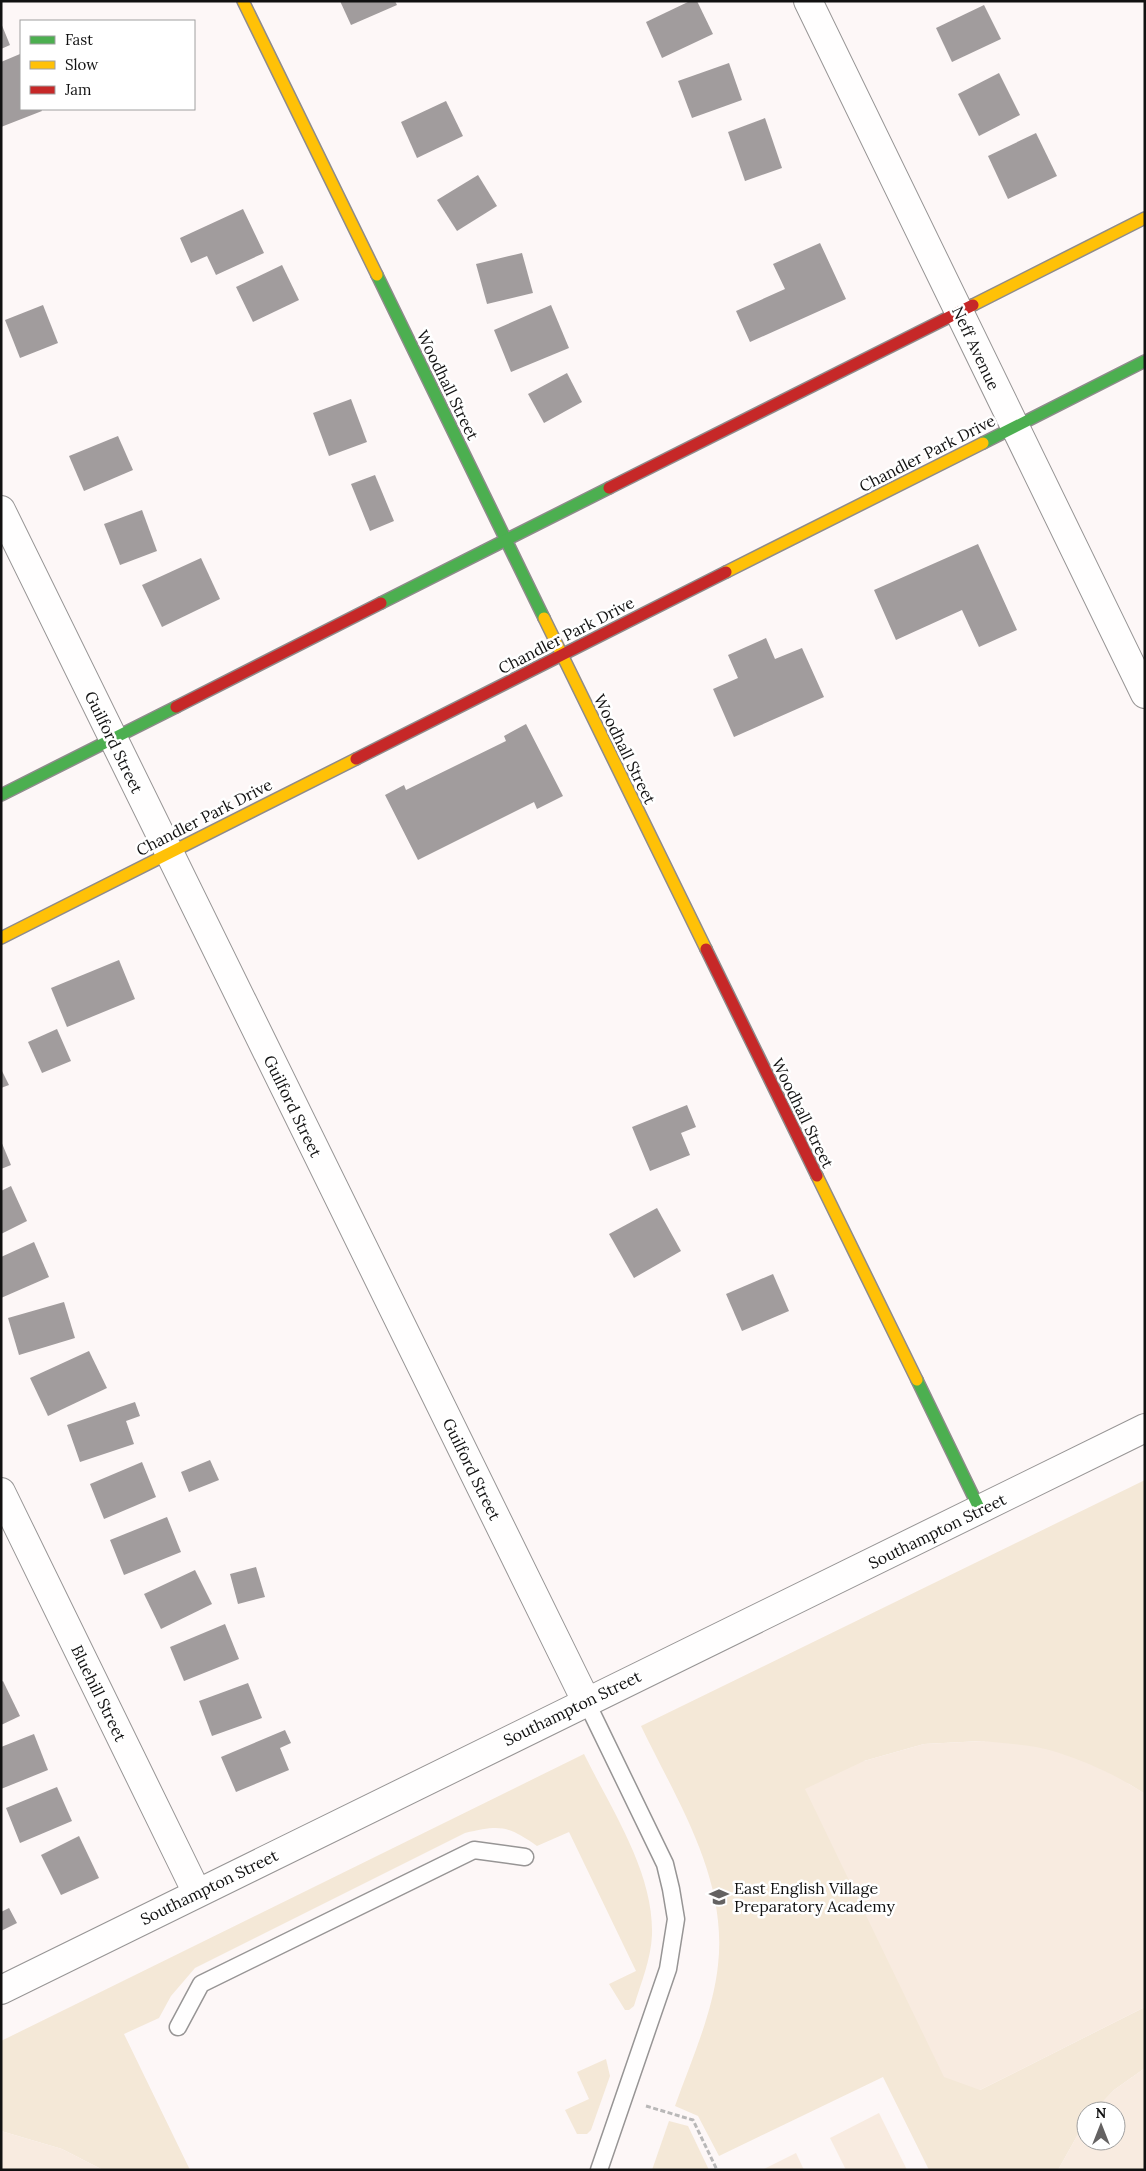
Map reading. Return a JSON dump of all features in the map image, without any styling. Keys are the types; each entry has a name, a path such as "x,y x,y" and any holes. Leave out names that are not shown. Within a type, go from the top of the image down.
{"street":[{"name":"Woodhall Street","path":"243,1 561,656 980,1510"},
{"name":"Neff Avenue","path":"808,1 1145,694"},
{"path":"1,795 1145,218"},
{"name":"Chandler Park Drive","path":"1,938 1145,361"},
{"name":"Guilford Street","path":"1,510 168,854 586,1701"},
{"name":"Southampton Street","path":"1,1990 1145,1428"},
{"name":"Bluehill Street","path":"1,1492 197,1893"}],"lane":[{"path":"586,1701 665,1864 672,1889 676,1919 668,1970 599,2170"},
{"path":"178,2027 200,1984 474,1850 525,1857"}],"path":[{"path":"623,2099 693,2120 717,2170"}],"shaded area":[{"path":"1145,1480 1145,1794 1129,1784 982,1741 924,1744 864,1761 980,2090 1145,2007 1145,2068 1114,2090 1104,2101 1076,2101 1076,2138 1058,2170 929,2170 883,2077 719,2156 698,2116 675,2106 701,2037 715,1983 718,1965 719,1933 715,1902 708,1871 697,1841 641,1726"},
{"path":"982,1741 1036,1747 1064,1754 1107,1772 1145,1794 1145,2007 980,2090 944,2077 805,1789 864,1761 924,1744"},
{"path":"584,1754 629,1841 646,1888 651,1911 652,1935 650,1953 634,2006 629,2010 625,2010 609,1984 636,1971 569,1832 537,1846 518,1834 503,1829 477,1830 465,1833 195,1968 171,1996 159,2018 124,2034 190,2170 103,2170 62,2149 1,2131 1,2041"},
{"path":"606,2059 610,2076 591,2130 587,2134 577,2134 565,2110 589,2099 577,2072"},
{"path":"1145,2068 1145,2170 1058,2170 1076,2138 1076,2151 1126,2151 1126,2101 1104,2101 1114,2090"},
{"path":"879,2113 907,2170 846,2170 830,2138"},
{"path":"669,2121 688,2126 709,2170 652,2170"},
{"path":"1,2131 62,2149 103,2170 1,2170"},
{"path":"796,2153 804,2170 762,2170"}],"building":[{"path":"340,1 395,1 397,5 351,25"},
{"path":"690,1 697,1 713,34 662,58 646,22"},
{"path":"984,5 1001,39 952,62 936,28"},
{"path":"1,23 10,45 1,49"},
{"path":"20,54 20,110 42,111 1,127 1,62"},
{"path":"729,63 742,100 692,118 678,81"},
{"path":"999,73 1020,115 979,136 958,94"},
{"path":"446,101 463,136 417,158 401,122"},
{"path":"765,118 782,168 745,181 728,132"},
{"path":"1036,133 1057,176 1008,199 988,156"},
{"path":"478,175 497,206 457,231 437,200"},
{"path":"243,209 264,253 216,275 207,256 191,263 180,238"},
{"path":"820,243 846,299 750,342 736,311 785,289 773,264"},
{"path":"522,253 533,293 487,304 476,264"},
{"path":"282,265 299,300 253,322 236,287"},
{"path":"43,305 58,343 20,358 5,320"},
{"path":"551,305 569,348 511,372 494,330"},
{"path":"567,373 582,402 544,423 528,394"},
{"path":"351,399 367,442 329,456 313,413"},
{"path":"118,436 133,470 84,491 69,456"},
{"path":"375,475 394,521 370,531 351,484"},
{"path":"142,510 157,551 120,565 104,524"},
{"path":"978,544 1017,630 979,647 962,610 896,640 874,590"},
{"path":"201,558 220,599 162,627 142,585"},
{"path":"766,638 775,659 802,648 824,697 734,737 713,689 738,678 728,655"},
{"path":"526,724 563,796 537,809 534,802 418,860 385,795 404,785 406,790 506,741 504,736"},
{"path":"119,960 135,999 67,1027 51,988"},
{"path":"57,1029 71,1061 42,1073 28,1042"},
{"path":"1,1069 9,1085 1,1088"},
{"path":"687,1105 696,1127 681,1133 690,1155 650,1171 632,1127"},
{"path":"1,1141 11,1165 1,1169"},
{"path":"11,1186 27,1221 1,1234 1,1191"},
{"path":"657,1208 681,1251 634,1278 609,1234"},
{"path":"34,1242 49,1277 1,1298 1,1257"},
{"path":"773,1274 789,1311 742,1331 726,1294"},
{"path":"64,1302 75,1338 19,1355 8,1318"},
{"path":"89,1351 107,1388 48,1416 30,1378"},
{"path":"135,1402 140,1416 126,1421 134,1444 80,1462 67,1425"},
{"path":"210,1460 219,1480 189,1492 181,1472"},
{"path":"142,1462 156,1497 104,1519 90,1484"},
{"path":"167,1517 181,1552 124,1575 110,1540"},
{"path":"256,1567 265,1597 238,1604 230,1574"},
{"path":"195,1570 212,1604 161,1629 144,1594"},
{"path":"225,1624 239,1659 184,1681 170,1647"},
{"path":"3,1681 20,1716 1,1725 1,1682"},
{"path":"248,1683 262,1718 212,1736 199,1701"},
{"path":"285,1730 291,1743 280,1748 289,1770 236,1792 221,1757"},
{"path":"34,1734 48,1770 1,1789 1,1747"},
{"path":"57,1787 72,1821 20,1843 6,1808"},
{"path":"79,1836 99,1878 61,1895 41,1855"},
{"path":"9,1908 17,1923 1,1931 1,1912"}],"traffic: fast":[{"path":"377,275 544,618"},
{"path":"983,443 1145,361"},
{"path":"381,603 609,488"},
{"path":"1,795 176,707"},
{"path":"917,1380 980,1510"}],"traffic: slow":[{"path":"243,1 377,275"},
{"path":"973,305 1145,218"},
{"path":"726,572 983,443"},
{"path":"544,618 706,949"},
{"path":"1,938 356,759"},
{"path":"817,1176 917,1380"}],"traffic: jam":[{"path":"609,488 973,305"},
{"path":"356,759 726,572"},
{"path":"176,707 381,603"},
{"path":"706,949 817,1176"}],"place":[{"name":"East English Village Preparatory Academy","path":"719,1897"}]}
